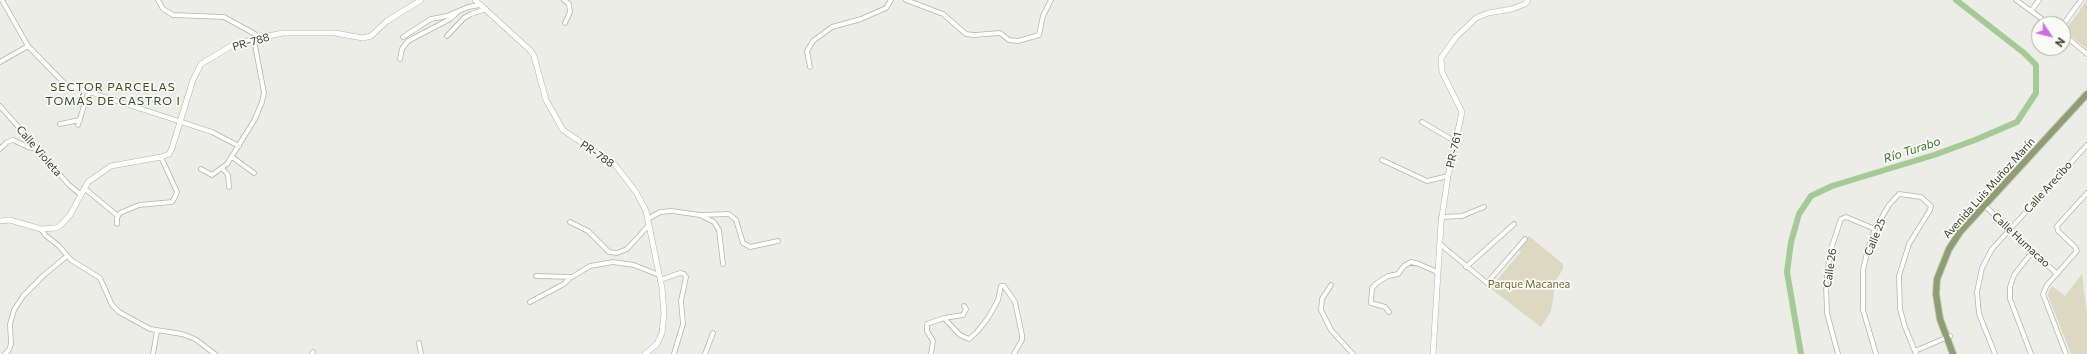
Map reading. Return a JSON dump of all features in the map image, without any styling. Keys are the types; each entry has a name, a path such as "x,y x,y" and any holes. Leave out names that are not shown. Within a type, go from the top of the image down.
{"main road":[{"name":"Avenida Luis Muñoz Marín","path":"1986,207 2087,94"},
{"name":"Avenida Luis Muñoz Marín","path":"1957,354 1940,319 1936,300 1937,279 1940,267 1955,238 2087,100"},
{"name":"Avenida Luis Muñoz Marín","path":"1948,337 1953,354"}],"street":[{"path":"2,0 28,46 65,84 88,93 212,132 239,146"},
{"path":"158,0 163,9 173,15 224,17 255,34 264,93 255,119 232,157 222,168 212,175 200,169"},
{"name":"PR-788","path":"161,157 169,154 172,148 193,80 201,64 230,46 256,39 304,32 335,33 363,38 371,36 387,21 422,0"},
{"name":"PR-788","path":"475,0 531,51 546,100 559,125 567,134 616,166 639,197 646,211 660,277 664,314 662,333 657,344 645,354"},
{"path":"564,0 569,4 570,12 565,23"},
{"path":"810,67 807,51 813,41 832,27 861,19 886,8 891,0"},
{"path":"906,0 943,14 966,34 974,35 1000,32 1010,40 1018,41 1039,35 1043,16 1051,0"},
{"name":"PR-761","path":"1433,354 1441,217 1462,112 1442,72 1441,58 1456,37 1476,18 1488,13 1512,9 1524,4 1528,0"},
{"path":"2016,0 2038,16"},
{"path":"2031,11 2039,0"},
{"path":"2069,16 2081,0"},
{"path":"403,37 431,19 480,5"},
{"path":"448,36 464,18 471,14 486,10"},
{"path":"400,59 402,50 408,41 450,19 458,11"},
{"path":"2071,41 2087,54"},
{"path":"0,62 28,46"},
{"path":"78,125 88,93"},
{"name":"Calle Violeta","path":"0,106 69,185 80,194"},
{"path":"60,124 80,120"},
{"path":"1422,122 1456,142"},
{"path":"0,149 7,142 13,140 18,141 28,147 37,149"},
{"name":"Calle Arecibo","path":"1995,354 1979,314 1977,292 1982,268 1992,249 2087,145"},
{"path":"0,221 10,220 41,229 56,228 62,225 70,215 80,194 88,182 111,166 161,157 176,192 174,199 172,202 139,205 120,213 117,224"},
{"path":"232,157 254,173"},
{"path":"1382,160 1427,181 1448,176"},
{"path":"222,168 228,175 229,187"},
{"path":"84,188 118,216"},
{"path":"2066,354 2043,294 2046,286 2077,250 2058,231 2057,226 2087,193"},
{"name":"Calle 25","path":"1876,354 1863,310 1863,270 1868,248 1875,229 1889,205 1899,194 1921,197 1931,206 1909,244 1899,276 1900,310 1915,352"},
{"path":"1441,217 1462,216 1484,207"},
{"name":"Calle Humacao","path":"1986,207 2057,274"},
{"path":"648,219 660,212 672,211 700,215 729,214 736,220 742,243 750,247 778,241"},
{"path":"700,215 714,222 719,230 723,264"},
{"name":"Calle 26","path":"1838,354 1827,313 1826,285 1830,252 1841,219 1846,217 1875,229"},
{"path":"570,222 588,232 609,252 617,253 627,250 648,226"},
{"path":"1466,267 1514,224"},
{"path":"41,229 45,235 59,246 67,256 100,278 112,305 119,312 157,332 182,334 195,339 215,354"},
{"path":"1440,244 1466,267 1487,282 1525,239"},
{"path":"2031,354 2010,300 2010,287 2014,275 2033,251"},
{"path":"4,354 9,350 11,344 10,324 17,306 23,296 44,275 67,256"},
{"path":"530,302 564,284 572,277 590,266 613,262 634,265 660,277 680,273 684,274 686,278 681,301 683,324 674,354"},
{"path":"1389,312 1385,307 1371,303 1372,288 1377,283 1388,276 1398,274 1404,266 1411,262 1437,272"},
{"path":"536,276 572,277"},
{"path":"1332,285 1322,299 1321,310 1331,330 1353,354"},
{"path":"944,318 960,335 969,339 977,332 988,318 998,300 1001,286 1004,286 1015,302 1022,335 1022,340 1014,354"},
{"path":"930,354 933,341 927,331 927,324 944,318 963,316 966,309 964,306"},
{"path":"153,354 157,332"},
{"path":"705,354 713,333"},
{"path":"1915,352 1948,337"},
{"path":"419,343 421,354"}],"green space":[{"path":"2087,0 2087,49 2071,36 2071,23"},
{"name":"Parque Macanea","path":"1529,236 1563,264 1563,269 1556,280 1551,311 1541,327 1490,288 1521,252 1518,249"},
{"path":"2082,274 2087,314 2087,354 2071,354 2048,296 2052,286 2065,296"}],"waterway":[{"name":"Río Turabo","path":"1801,354 1787,272 1791,242 1799,214 1811,196 1832,186 1934,155 1975,140 2017,122 2036,93 2036,65 2024,53 1956,0"}],"district":[{"name":"SECTOR PARCELAS TOMÁS DE CASTRO I","path":"113,94"}]}
